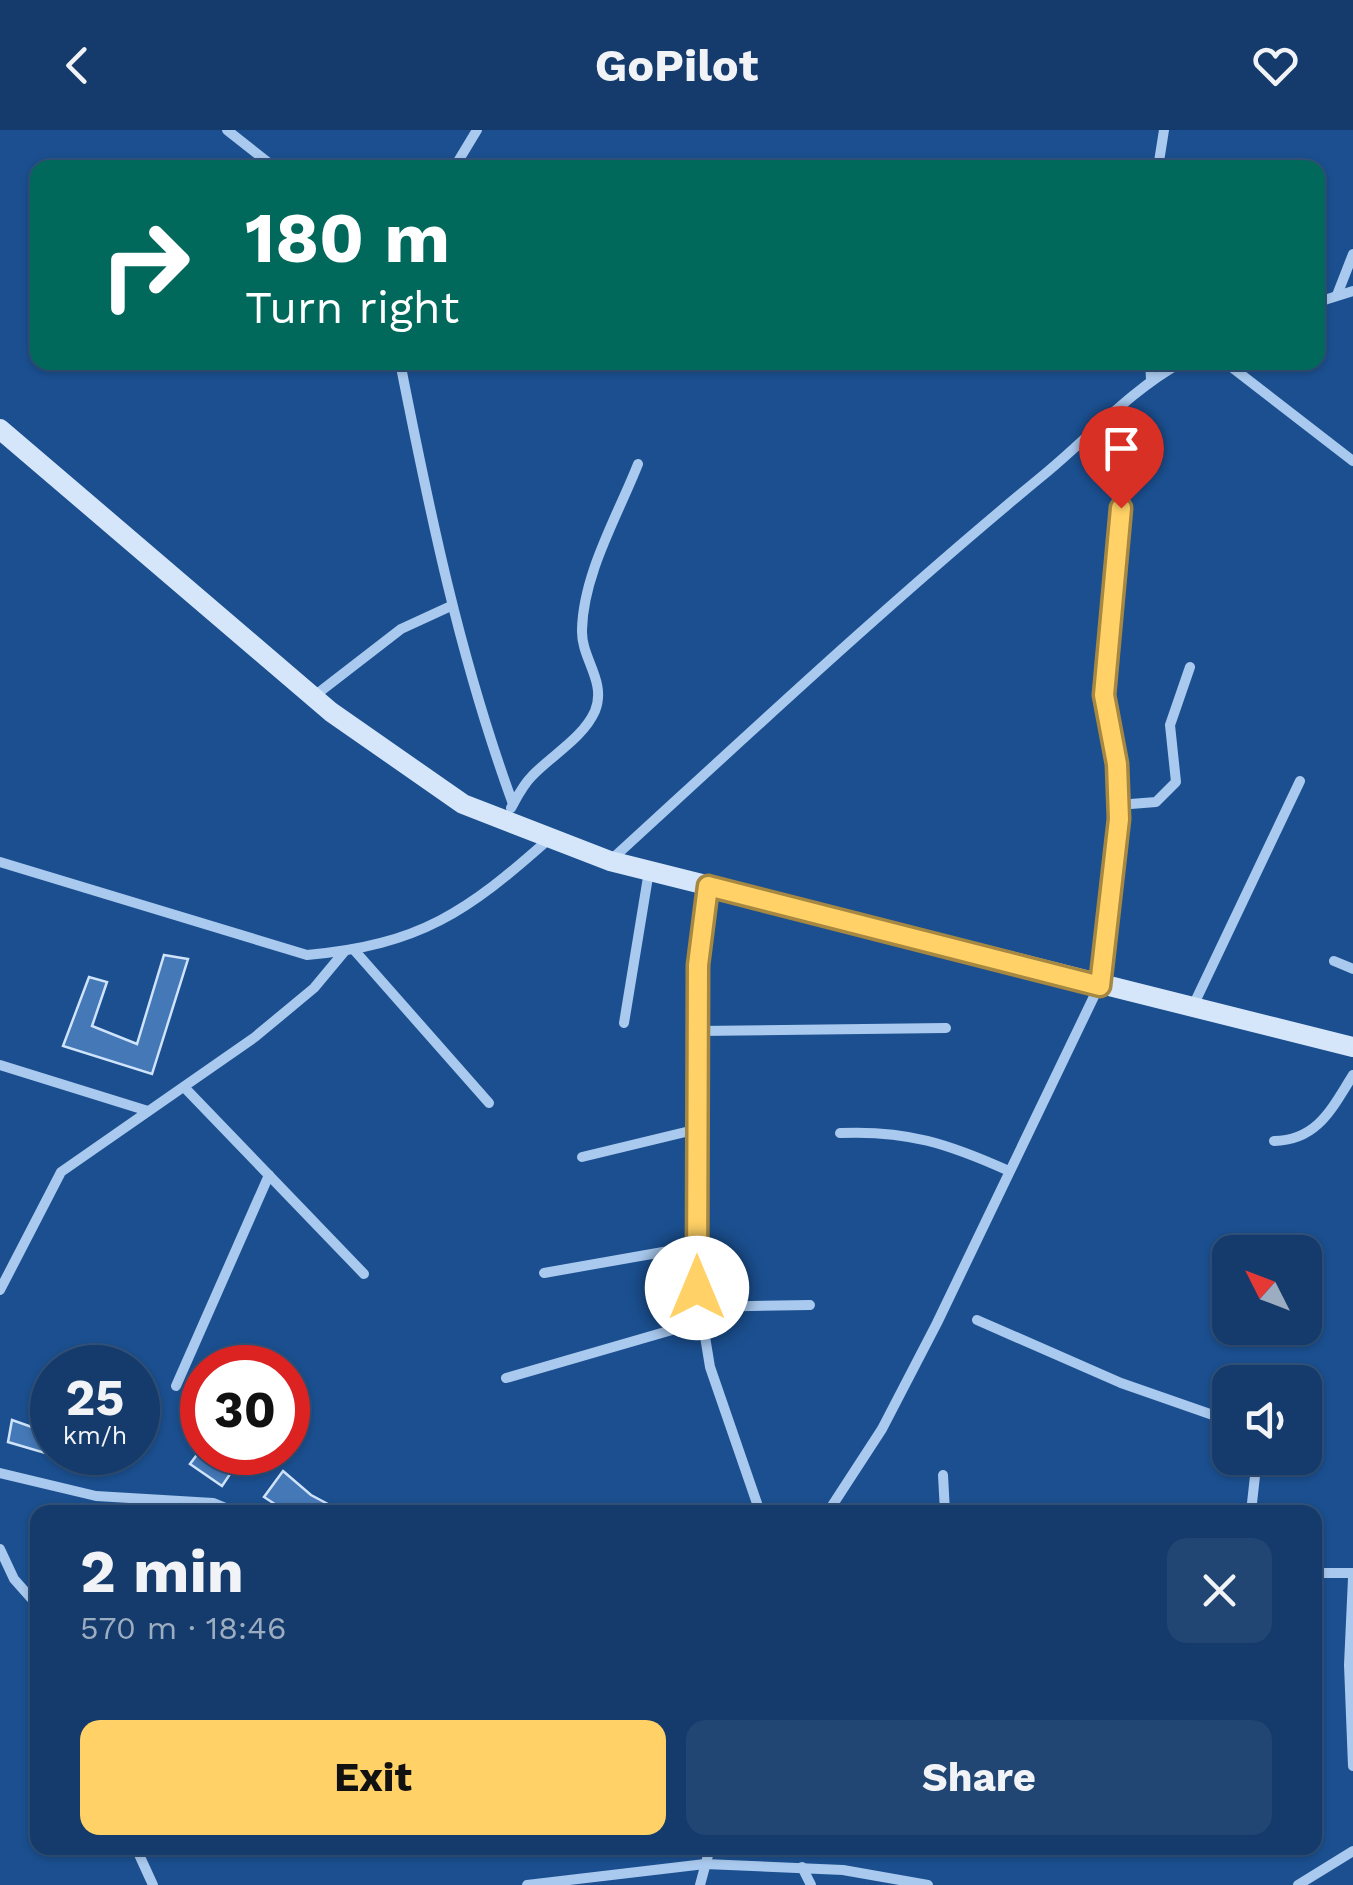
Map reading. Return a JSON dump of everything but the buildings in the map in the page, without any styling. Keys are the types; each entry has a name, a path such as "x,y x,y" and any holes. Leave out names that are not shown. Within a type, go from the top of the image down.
{"main road":[{"path":"0,429 313,697 463,804 508,813 549,839 610,861 1353,1047"}],"street":[{"path":"227,130 265,160"},
{"path":"459,160 477,130"},
{"path":"1159,160 1164,130"},
{"path":"1337,294 1353,254"},
{"path":"1325,299 1353,291"},
{"path":"402,370 451,606 508,813"},
{"path":"1150,370 1151,379"},
{"path":"610,861 917,579 1099,430 1151,379 1167,370"},
{"path":"1235,370 1353,461"},
{"path":"833,1505 882,1429 1050,1096 1100,986 1116,864 1117,764 1104,695 1121,508 1110,451 1099,430"},
{"path":"508,813 528,779 582,731 596,709 598,686 584,650 582,630 588,592 638,464"},
{"path":"313,697 401,629 451,606"},
{"path":"1118,805 1156,802 1176,782 1170,726 1190,666"},
{"path":"1192,1008 1300,781"},
{"path":"0,862 307,955 350,952 427,930 484,897 549,839"},
{"path":"624,1023 649,871"},
{"path":"708,886 698,965 700,1306 710,1368 758,1505"},
{"path":"0,1290 62,1172 184,1087 314,988 350,952"},
{"path":"350,952 489,1103"},
{"path":"1334,961 1353,969"},
{"path":"698,1031 946,1028"},
{"path":"0,1065 148,1112"},
{"path":"1274,1141 1295,1140 1324,1120 1353,1074"},
{"path":"184,1087 364,1274"},
{"path":"582,1157 698,1129"},
{"path":"840,1133 890,1131 926,1138 1009,1172"},
{"path":"176,1386 269,1175"},
{"path":"544,1272 697,1246"},
{"path":"700,1306 810,1305"},
{"path":"978,1320 1137,1390 1212,1415"},
{"path":"506,1378 702,1321"},
{"path":"0,1473 96,1496 216,1505"},
{"path":"1252,1505 1255,1475"},
{"path":"943,1476 945,1505"},
{"path":"0,1549 14,1579 30,1597"},
{"path":"1322,1573 1353,1575 1353,1766"},
{"path":"1298,1885 1353,1851"},
{"path":"139,1855 153,1885"},
{"path":"700,1885 707,1855"},
{"path":"527,1885 704,1864 802,1867 928,1885"},
{"path":"802,1867 811,1885"}],"route":[{"path":"697,1288 698,965 708,886 1100,986 1119,819 1117,764 1104,695 1108,614 1121,508"}]}
